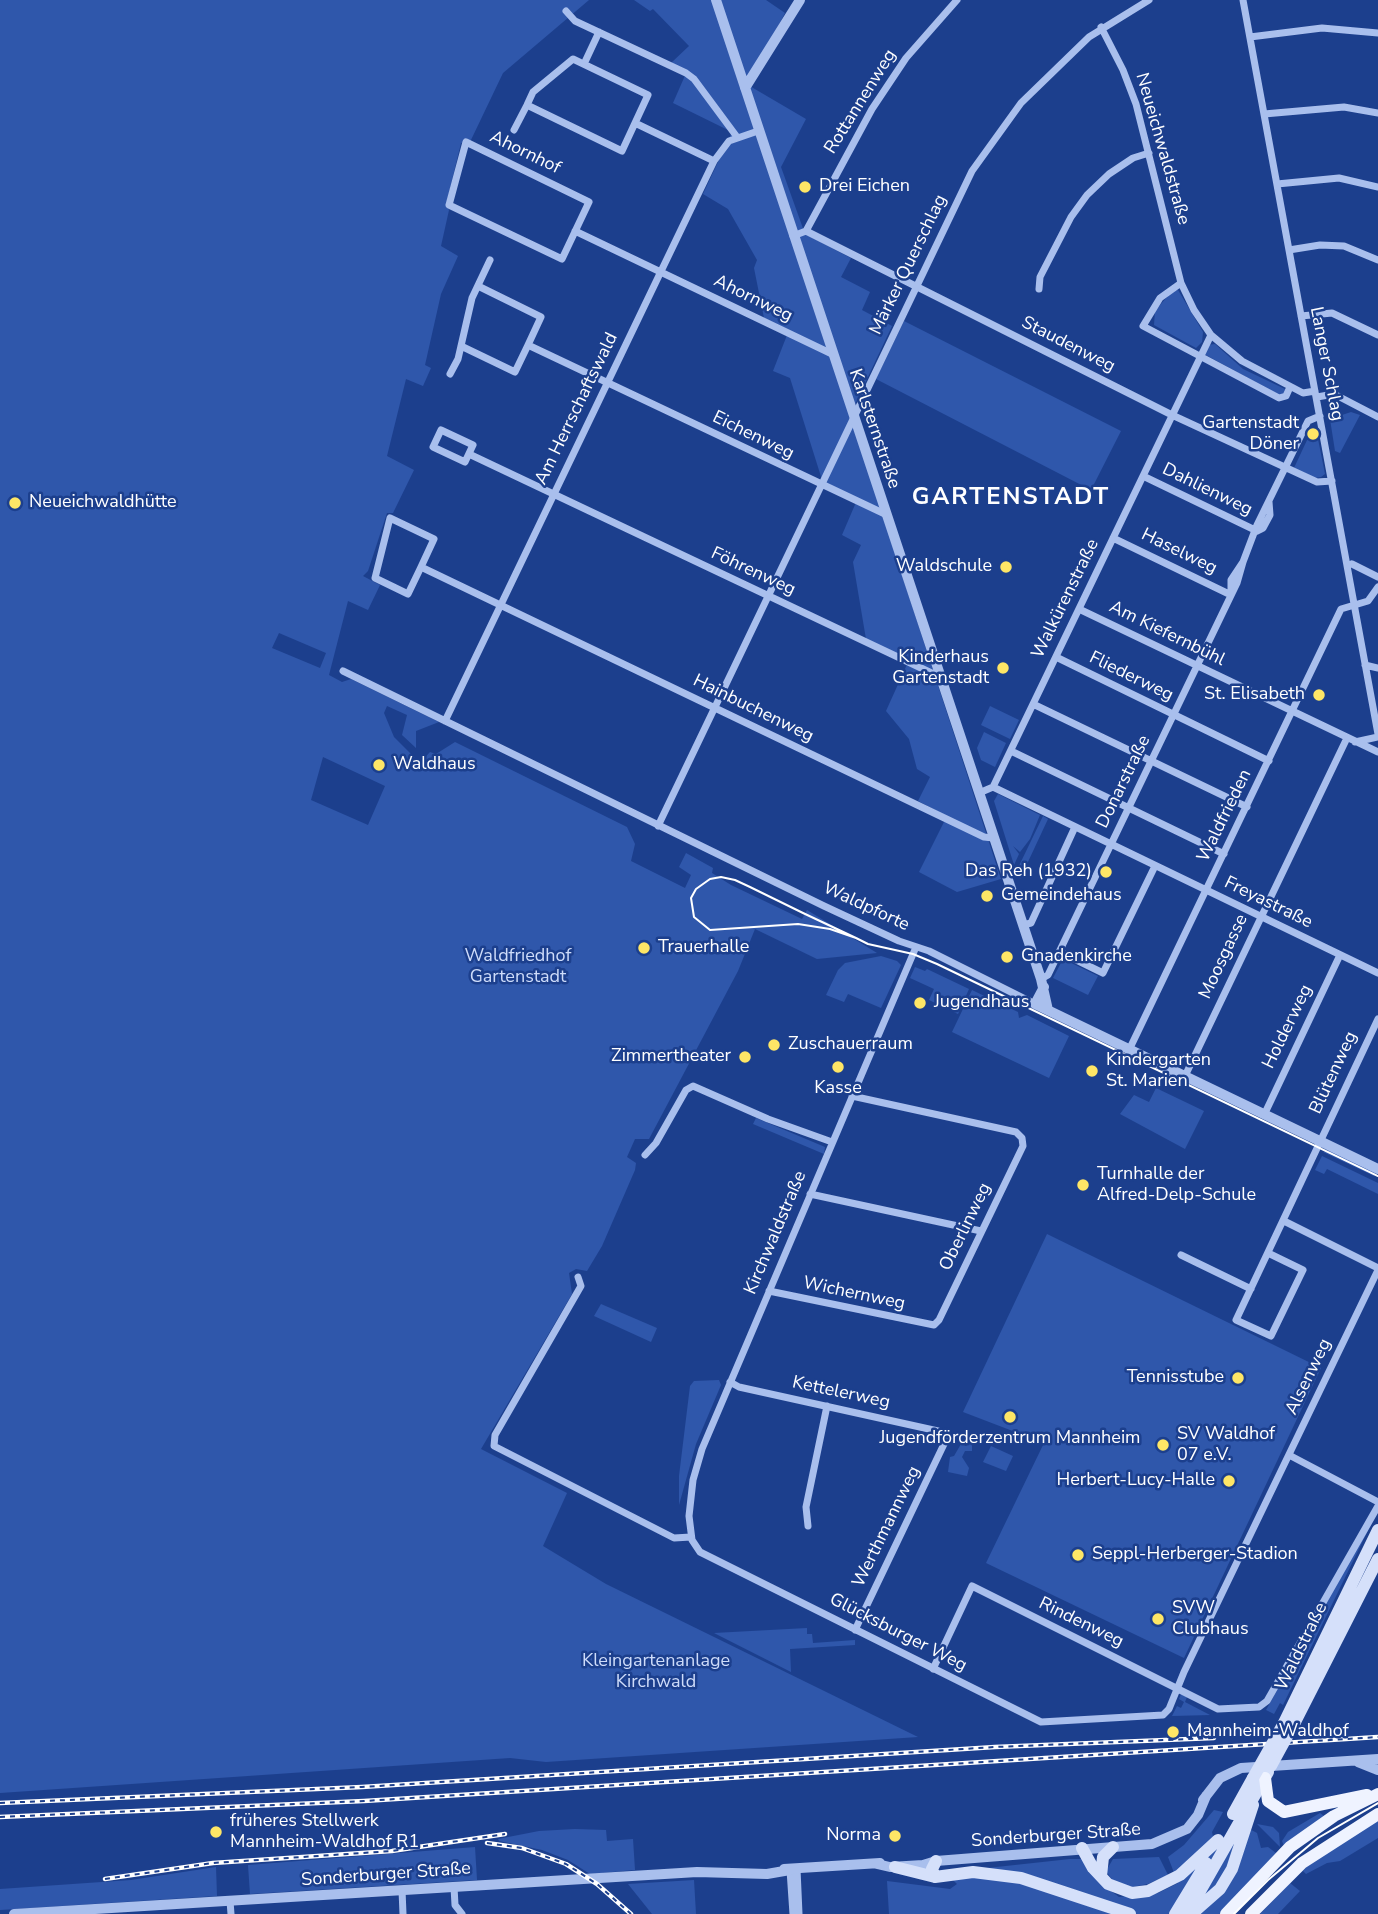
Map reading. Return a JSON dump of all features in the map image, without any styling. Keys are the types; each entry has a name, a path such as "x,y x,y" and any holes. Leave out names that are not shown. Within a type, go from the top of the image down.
{"main road":[{"name":"Waldstraße","path":"1290,1723 1378,1530"},
{"name":"Waldstraße","path":"1259,1778 1378,1559"},
{"path":"1175,1914 1199,1884 1257,1792 1259,1778"},
{"path":"1259,1778 1268,1801 1284,1812 1296,1812 1334,1800 1378,1794"},
{"path":"1191,1912 1220,1889 1232,1870 1241,1816 1259,1778"},
{"path":"1226,1914 1290,1847 1334,1816 1378,1794"},
{"path":"1251,1914 1302,1863 1378,1814"},
{"path":"1082,1848 1101,1876 1119,1890 1132,1893 1164,1885 1183,1873 1241,1816"},
{"path":"1191,1912 1199,1884 1218,1840"},
{"path":"1101,1876 1103,1857 1113,1847"},
{"path":"936,1861 932,1869 936,1877"},
{"path":"895,1867 936,1877 996,1874 1044,1884 1130,1914"},
{"path":"1183,1873 1199,1884"},
{"path":"1091,1899 1105,1914"}],"street":[{"name":"Karlsternstraße","path":"716,0 1042,983 1048,1010"},
{"path":"745,88 800,0"},
{"name":"Rottannenweg","path":"806,231 872,109 911,52 957,0"},
{"name":"Märker Querschlag","path":"658,826 972,171 996,134 1021,103 1101,27 1149,0"},
{"name":"Langer Schlag","path":"1243,0 1378,736"},
{"path":"566,11 575,22 686,73 694,79 737,137 758,131"},
{"name":"Neueichwaldstraße","path":"1101,27 1123,70 1149,153 1181,283 1194,310 1211,335 1242,361 1303,394 1334,394 1378,417"},
{"path":"1250,37 1322,28 1378,33"},
{"path":"584,64 599,32"},
{"path":"514,130 533,92 573,59 648,95 622,151 527,105"},
{"path":"1264,114 1344,107 1378,113"},
{"path":"635,123 714,161"},
{"name":"Am Herrschaftswald","path":"444,721 714,161 721,149 737,137"},
{"name":"Ahornhof","path":"466,142 589,202 575,230 562,259 449,205 466,142"},
{"path":"1039,289 1040,277 1071,217 1087,195 1109,174 1133,158 1149,153"},
{"path":"1276,184 1339,178 1378,187"},
{"path":"575,230 661,271"},
{"path":"793,236 806,231"},
{"name":"Staudenweg","path":"806,231 1172,415 1317,482 1332,481"},
{"path":"1289,250 1320,245 1344,246 1378,260"},
{"path":"450,374 478,286 490,260"},
{"name":"Ahornweg","path":"661,271 832,354"},
{"name":"Neueichwaldstraße","path":"1181,283 1160,298 1143,326 1279,398 1286,396 1290,387"},
{"path":"461,346 514,372 541,317 478,286"},
{"path":"1301,316 1332,313 1378,335"},
{"name":"Walkürenstraße","path":"993,787 1211,335"},
{"name":"Eichenweg","path":"528,345 887,516"},
{"name":"Donarstraße","path":"1042,983 1060,951 1231,595 1231,580 1243,562 1257,531 1263,528 1270,514 1269,502 1308,421 1320,416"},
{"path":"441,430 473,445 469,454 465,462 433,447 441,430"},
{"name":"Föhrenweg","path":"469,454 940,677"},
{"name":"Dahlienweg","path":"1143,476 1257,531"},
{"path":"390,518 434,540 421,567 408,594 374,578 390,518"},
{"name":"Haselweg","path":"1113,538 1231,595"},
{"path":"1352,564 1378,577"},
{"name":"Hainbuchenweg","path":"421,567 984,838 993,838"},
{"name":"Waldfrieden","path":"1130,1048 1341,609 1372,598 1378,587"},
{"name":"Am Kiefernbühl","path":"1079,609 1378,752"},
{"name":"Fliederweg","path":"1056,657 1269,761"},
{"path":"1365,665 1378,668"},
{"name":"Waldpforte","path":"343,671 658,826 1130,1048 1378,1169"},
{"path":"1033,704 1247,807"},
{"path":"1351,740 1378,736"},
{"name":"Moosgasse","path":"1185,1076 1261,917 1351,740"},
{"path":"1011,751 1224,854"},
{"path":"979,793 993,787"},
{"name":"Freyastraße","path":"993,787 1378,973"},
{"path":"1023,926 1031,923 1076,827"},
{"path":"1060,951 1103,973 1155,866"},
{"name":"Kirchwaldstraße","path":"691,1537 690,1505 696,1466 916,947"},
{"name":"Holderweg","path":"1265,1113 1340,955"},
{"path":"1035,1004 1042,983"},
{"name":"Blütenweg","path":"1268,1253 1303,1270 1270,1336 1236,1320 1378,1019"},
{"path":"645,1155 656,1143 686,1090 696,1085 768,1119 832,1142"},
{"name":"Oberlinweg","path":"852,1096 1016,1132 1023,1141 939,1320 934,1325"},
{"path":"810,1194 981,1231"},
{"path":"1284,1221 1378,1269"},
{"path":"1181,1255 1251,1289"},
{"name":"Alsenweg","path":"1177,1688 1378,1269"},
{"name":"Glücksburger Weg","path":"578,1277 581,1286 495,1434 494,1446 674,1538 691,1537 703,1553 1045,1723 1163,1715 1170,1709 1177,1688"},
{"name":"Wichernweg","path":"769,1291 934,1325"},
{"name":"Kettelerweg","path":"730,1382 739,1387 938,1431 945,1436"},
{"path":"808,1526 806,1507 827,1406"},
{"name":"Werthmannweg","path":"855,1630 923,1489 945,1436"},
{"path":"1177,1688 1220,1710 1255,1708 1265,1704 1378,1504 1289,1455"},
{"name":"Rindenweg","path":"933,1669 972,1586 1177,1688"},
{"name":"Sonderburger Straße","path":"877,1864 895,1867 936,1861 1152,1844 1176,1836 1220,1778 1241,1768 1378,1759"},
{"name":"Sonderburger Straße","path":"1354,1760 1378,1770"},
{"name":"Sonderburger Straße","path":"13,1914 697,1872 774,1874 877,1864 890,1860 936,1861"},
{"path":"793,1914 794,1870"},
{"path":"794,1870 799,1914"},
{"path":"454,1887 455,1905 462,1914"},
{"path":"402,1890 403,1914"},
{"path":"230,1900 231,1914"}],"green space":[{"path":"0,0 589,0 503,73 470,142 461,143 446,205 449,210 441,246 458,256 441,294 425,365 431,368 423,386 406,379 387,456 414,470 393,513 387,513 368,571 363,576 380,585 368,610 348,601 329,675 342,682 351,679 439,722 416,731 416,748 402,735 407,715 387,706 384,713 394,737 420,763 430,752 436,754 455,742 627,827 635,844 631,861 685,888 691,875 679,867 686,853 713,868 712,873 731,885 802,919 807,910 877,953 817,959 755,929 738,971 649,1139 635,1139 627,1157 636,1163 635,1170 602,1246 587,1271 576,1269 569,1273 572,1294 481,1449 567,1493 543,1546 606,1584 918,1737 546,1762 510,1758 0,1793","holes":["279,633 326,653 320,668 272,648","323,757 385,786 368,825 311,800"]},
{"path":"634,0 766,0 785,13 748,85 806,119 781,167 805,234 851,258 841,277 870,292 862,310 892,326 850,415 1001,879 957,892 919,872 947,816 918,801 930,777 917,769 909,739 886,711 909,660 866,639 853,562 861,545 842,535 857,500 823,483 790,378 773,371 789,330 764,318 754,268 757,260 728,209 703,194 732,132 673,103 687,71 671,63 689,46 653,9 650,11"},
{"path":"1178,290 1203,332 1202,342 1196,348 1154,325 1155,311 1172,291"},
{"path":"904,321 1121,431 1091,490 876,379"},
{"path":"1215,344 1243,369 1285,389 1284,393 1279,395 1204,354 1208,345"},
{"path":"1351,412 1360,415 1340,453 1335,451 1330,419"},
{"path":"1308,438 1318,439 1325,474 1321,477 1315,478 1294,468"},
{"path":"990,706 1019,720 1010,739 981,725"},
{"path":"984,732 1006,743 995,767 981,760 977,748"},
{"path":"998,794 1040,815 1030,839 1020,852 1013,846 1019,854 1014,865 994,801"},
{"path":"1043,816 1048,819 1020,879 1017,870"},
{"path":"881,956 901,965 881,1008 848,994 844,1002 826,995 838,970 845,963"},
{"path":"1063,959 1098,976 1088,995 1053,978"},
{"path":"915,967 925,971 927,969 969,989 958,1014 929,1000 934,989 910,978"},
{"path":"972,990 1018,1012 1019,1018 1027,1015 1069,1036 1049,1078 952,1032"},
{"path":"1156,1088 1204,1111 1185,1149 1120,1114 1134,1095 1149,1102"},
{"path":"756,1118 825,1147 824,1154 753,1124"},
{"path":"1330,1151 1376,1172 1374,1176 1323,1152"},
{"path":"1322,1156 1378,1183 1378,1194 1327,1169 1324,1174 1315,1170"},
{"name":"SV Waldhof 07 e.V.","path":"1047,1234 1321,1368 1184,1658 986,1563 1044,1443 963,1412"},
{"path":"601,1304 657,1328 651,1342 594,1316"},
{"path":"719,1380 721,1385 696,1444 679,1505 679,1476 690,1386 694,1381"},
{"path":"972,1443 972,1451 965,1451 962,1457 969,1468 967,1476 948,1472 950,1457 954,1456 961,1444 966,1446"},
{"path":"991,1446 1013,1456 1006,1471 983,1462"},
{"path":"1375,1516 1283,1705 1280,1703 1274,1714 1266,1710"},
{"path":"807,1628 807,1634 812,1634 813,1643 855,1640 855,1645 790,1649 791,1672 714,1633"},
{"path":"1181,1694 1187,1697 1185,1702 1210,1715 1172,1716 1177,1706 1181,1708 1184,1702 1179,1699"},
{"path":"1214,1810 1223,1812 1212,1832 1216,1850 1242,1825 1257,1833 1261,1848 1268,1847 1276,1853 1220,1914 889,1914 887,1881 950,1889 957,1884 948,1875 969,1870 1070,1859 1085,1859 1103,1885 1119,1897 1158,1893 1178,1883 1168,1857 1184,1845"},
{"path":"1320,1813 1324,1816 1284,1846 1282,1841 1288,1832"},
{"path":"1378,1819 1378,1838 1340,1861 1327,1863 1306,1874 1303,1871 1310,1863"},
{"path":"1257,1824 1273,1827 1279,1833 1280,1847"},
{"path":"606,1830 607,1841 633,1839 635,1870 590,1874 568,1860 542,1850 498,1839 539,1831"},
{"path":"475,1847 477,1880 250,1894 248,1865"},
{"path":"1159,1857 1168,1875 1148,1884 1132,1887 1113,1881 1106,1871 1113,1859"},
{"path":"216,1867 217,1896 0,1910 0,1889 131,1880"},
{"path":"694,1880 696,1914 652,1914 628,1884"},
{"path":"1290,1883 1300,1891 1278,1914 1260,1914"}],"tram line":[{"path":"856,938 830,929 798,924 710,930 694,917 691,898 696,889 710,879 721,877 735,880 803,913 856,938 868,944 913,954 937,964 1378,1176"},
{"path":"1234,1914 1268,1880 1318,1838 1378,1803"}],"railway":[{"path":"0,1817 364,1801 1378,1737"},
{"path":"0,1803 362,1787 995,1747 1214,1738"},
{"path":"105,1879 213,1863 392,1851 505,1834"},
{"path":"487,1843 522,1848 566,1864 597,1884 631,1914"}],"place":[{"name":"Drei Eichen","path":"805,187"},
{"name":"Gartenstadt Döner","path":"1313,434"},
{"name":"Neueichwaldhütte","path":"15,503"},
{"name":"Waldschule","path":"1006,567"},
{"name":"Kinderhaus Gartenstadt","path":"1003,668"},
{"name":"St. Elisabeth","path":"1319,695"},
{"name":"Waldhaus","path":"379,765"},
{"name":"Das Reh (1932)","path":"1106,872"},
{"name":"Gemeindehaus","path":"987,896"},
{"name":"Trauerhalle","path":"644,948"},
{"name":"Gnadenkirche","path":"1007,957"},
{"name":"Jugendhaus","path":"920,1003"},
{"name":"Zuschauerraum","path":"774,1045"},
{"name":"Zimmertheater","path":"745,1057"},
{"name":"Kasse","path":"838,1067"},
{"name":"Kindergarten St. Marien","path":"1092,1071"},
{"name":"Turnhalle der Alfred-Delp-Schule","path":"1083,1185"},
{"name":"Tennisstube","path":"1238,1378"},
{"name":"Jugendförderzentrum Mannheim","path":"1010,1417"},
{"name":"SV Waldhof 07 e.V.","path":"1163,1445"},
{"name":"Herbert-Lucy-Halle","path":"1229,1481"},
{"name":"Seppl-Herberger-Stadion","path":"1078,1555"},
{"name":"SVW Clubhaus","path":"1158,1619"},
{"name":"Mannheim-Waldhof","path":"1173,1732"},
{"name":"früheres Stellwerk Mannheim-Waldhof R1","path":"216,1832"},
{"name":"Norma","path":"895,1836"}],"district":[{"name":"GARTENSTADT","path":"1011,498"}],"park label":[{"name":"Waldfriedhof Gartenstadt","path":"518,967"},
{"name":"Kleingartenanlage Kirchwald","path":"656,1672"}]}
